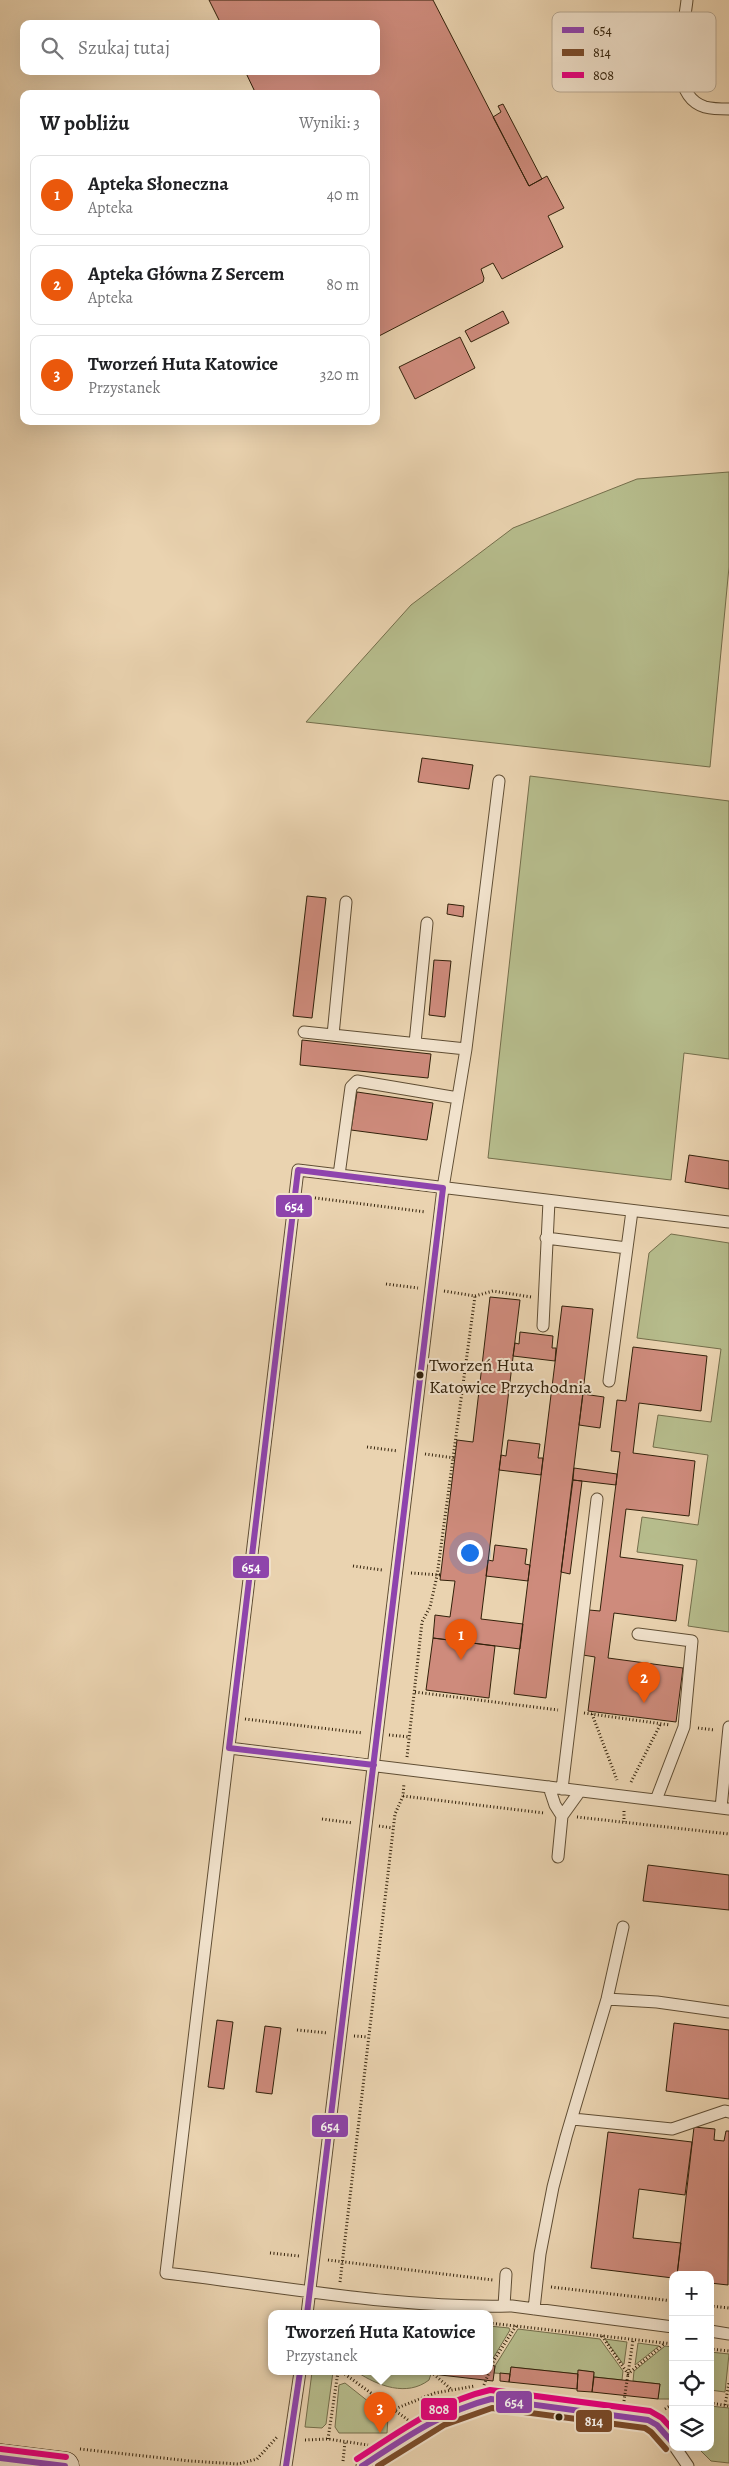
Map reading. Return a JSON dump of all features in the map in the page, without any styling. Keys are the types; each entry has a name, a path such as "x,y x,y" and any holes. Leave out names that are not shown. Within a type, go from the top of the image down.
{"street":[{"path":"0,2458 65,2466"}],"lane":[{"path":"686,92 704,107 729,109"},
{"path":"308,2310 443,1188 466,1049 499,780"},
{"path":"333,1035 346,902"},
{"path":"415,1044 427,923"},
{"path":"304,1032 466,1049"},
{"path":"339,1175 351,1087 358,1081 458,1098"},
{"path":"669,2326 504,2306 490,2308 425,2304 166,2273 298,1170 729,1222"},
{"path":"543,1326 549,1200"},
{"path":"609,1382 632,1211"},
{"path":"546,1238 626,1248"},
{"path":"562,1789 597,1499"},
{"path":"638,1634 692,1641 684,1727 656,1800"},
{"path":"229,1748 374,1765 406,1771 725,1808 729,1727"},
{"path":"549,1787 555,1805 562,1816"},
{"path":"558,1856 562,1816 580,1791"},
{"path":"534,2309 540,2254 553,2187 606,1999 623,1927"},
{"path":"606,1999 657,2002 729,2012"},
{"path":"573,2119 672,2130 725,2111 729,2112"},
{"path":"504,2306 505,2278"},
{"path":"714,2332 729,2334"},
{"path":"286,2466 300,2375"},
{"path":"362,2466 455,2410 491,2399 648,2420 657,2425 669,2438"},
{"path":"678,2451 688,2466"}],"path":[{"path":"295,1196 440,1213"},
{"path":"386,1284 475,1296 493,1291 544,1298"},
{"path":"338,2294 395,1814 403,1796 422,1622 430,1607 437,1576 475,1296"},
{"path":"592,1714 623,1796 624,1822"},
{"path":"232,1717 378,1735 410,1737"},
{"path":"623,1796 661,1723"},
{"path":"270,2253 505,2278"},
{"path":"538,2285 669,2301"},
{"path":"714,2306 729,2308"},
{"path":"493,2323 669,2344"},
{"path":"493,2362 516,2326"},
{"path":"601,2336 628,2374"},
{"path":"624,2401 633,2340"},
{"path":"628,2374 665,2344"},
{"path":"714,2349 729,2351"},
{"path":"328,2439 338,2375"},
{"path":"346,2375 392,2410 415,2424"},
{"path":"435,2375 451,2389"},
{"path":"392,2410 451,2389 484,2385 488,2375"},
{"path":"714,2404 727,2406 729,2383"},
{"path":"665,2409 670,2406"},
{"path":"130,2455 205,2462 249,2462 262,2454 273,2439 278,2436"},
{"path":"305,2440 328,2439 390,2449"},
{"path":"343,2461 345,2442"}],"green space":[{"path":"729,472 729,567 710,767 306,722 411,605 513,528 637,479"},
{"path":"530,776 729,801 729,1059 684,1053 671,1180 488,1158"},
{"path":"671,1234 729,1243 729,1632 688,1626 697,1560 637,1552 642,1517 698,1525 708,1455 653,1447 658,1415 711,1422 721,1349 637,1338 649,1253"},
{"path":"493,2326 509,2328 510,2330 493,2358"},
{"path":"518,2329 600,2339 623,2371 622,2380 594,2377 594,2372 579,2370 578,2374 511,2367 510,2374 494,2373 495,2366"},
{"path":"605,2339 627,2342 624,2364 623,2364"},
{"path":"638,2343 659,2346 635,2365"},
{"path":"665,2346 669,2346 669,2399 658,2399 660,2384 633,2381 634,2371"},
{"path":"714,2352 729,2354 725,2392 714,2391"},
{"path":"312,2375 333,2375 326,2424 322,2428 305,2427"},
{"path":"362,2375 431,2375 429,2380 420,2385 402,2389 383,2385"},
{"path":"345,2383 388,2417 387,2433 339,2433 335,2427 339,2385"},
{"path":"714,2406 729,2408 729,2463 711,2461 701,2451 714,2451"}],"building":[{"path":"209,0 433,0 529,186 547,176 564,208 548,216 563,247 502,279 493,263 481,269 484,278 483,282 380,335 380,90 254,90 247,75 380,75 380,20 219,20"},
{"path":"503,104 542,179 529,186 493,117 501,112 498,106"},
{"path":"503,311 509,323 471,342 465,331"},
{"path":"460,337 475,368 415,399 399,367"},
{"path":"422,758 473,765 469,789 418,782"},
{"path":"307,896 326,898 312,1018 293,1016"},
{"path":"448,904 464,906 463,917 447,914"},
{"path":"434,960 451,961 445,1017 429,1015"},
{"path":"302,1040 431,1054 428,1078 300,1065"},
{"path":"357,1092 433,1103 427,1140 351,1130"},
{"path":"689,1155 729,1161 729,1189 685,1182"},
{"path":"490,1297 520,1300 481,1619 523,1624 520,1649 433,1638 435,1615 450,1617 455,1581 440,1580 457,1440 473,1442"},
{"path":"562,1306 593,1309 546,1698 514,1694"},
{"path":"520,1332 553,1336 552,1348 556,1348 555,1361 513,1356 515,1343 519,1344"},
{"path":"633,1347 707,1356 701,1411 639,1403 633,1453 695,1461 689,1516 626,1509 620,1557 683,1565 676,1621 614,1613 608,1658 683,1668 676,1722 588,1711 595,1657 583,1655 589,1610 600,1611 620,1452 611,1451 617,1400 626,1401"},
{"path":"583,1394 604,1397 600,1428 579,1425"},
{"path":"508,1440 540,1444 538,1458 543,1458 541,1475 499,1470 501,1455 506,1456"},
{"path":"574,1468 617,1474 616,1485 573,1480"},
{"path":"573,1480 582,1481 570,1574 561,1572"},
{"path":"495,1545 527,1549 525,1564 530,1565 528,1581 486,1576 488,1560 493,1561"},
{"path":"433,1638 495,1646 489,1698 426,1690"},
{"path":"648,1865 729,1875 729,1910 643,1901"},
{"path":"217,2020 233,2022 224,2089 208,2087"},
{"path":"674,2023 729,2030 729,2099 666,2091"},
{"path":"265,2026 281,2028 272,2094 256,2092"},
{"path":"694,2127 715,2129 714,2140 724,2141 726,2131 729,2131 728,2285 714,2283 714,2271 677,2271"},
{"path":"608,2132 692,2142 685,2195 639,2189 633,2238 681,2243 678,2271 669,2271 669,2278 591,2268"},
{"path":"493,2366 495,2366 493,2381 440,2375 493,2375"},
{"path":"511,2367 578,2374 577,2389 509,2382"},
{"path":"578,2370 594,2372 592,2392 577,2391"},
{"path":"500,2373 510,2374 509,2382 500,2381"},
{"path":"594,2377 660,2384 658,2399 592,2392"}],"transit line":[{"name":"654","path":"229,1748 298,1170 443,1188"},
{"name":"654","path":"307,2310 443,1188"},
{"name":"654","path":"229,1748 374,1765"},
{"name":"654","path":"286,2466 300,2375"},
{"name":"808","path":"357,2459 421,2418 454,2402 490,2390 650,2411 662,2418 669,2426"},
{"name":"654","path":"362,2466 440,2418 473,2404 491,2399 648,2420 657,2425 669,2438"},
{"name":"814","path":"378,2466 444,2425 492,2408 645,2428 666,2449"},
{"name":"808","path":"1,2449 66,2457"},
{"name":"654","path":"0,2458 65,2466"}],"place":[{"name":"Tworzeń Huta Katowice Przychodnia","path":"420,1375"},
{"name":"Apteka Słoneczna","path":"461,1660"},
{"name":"Apteka Główna Z Sercem","path":"644,1703"},
{"name":"Tworzeń Huta Katowice","path":"380,2433"}]}
